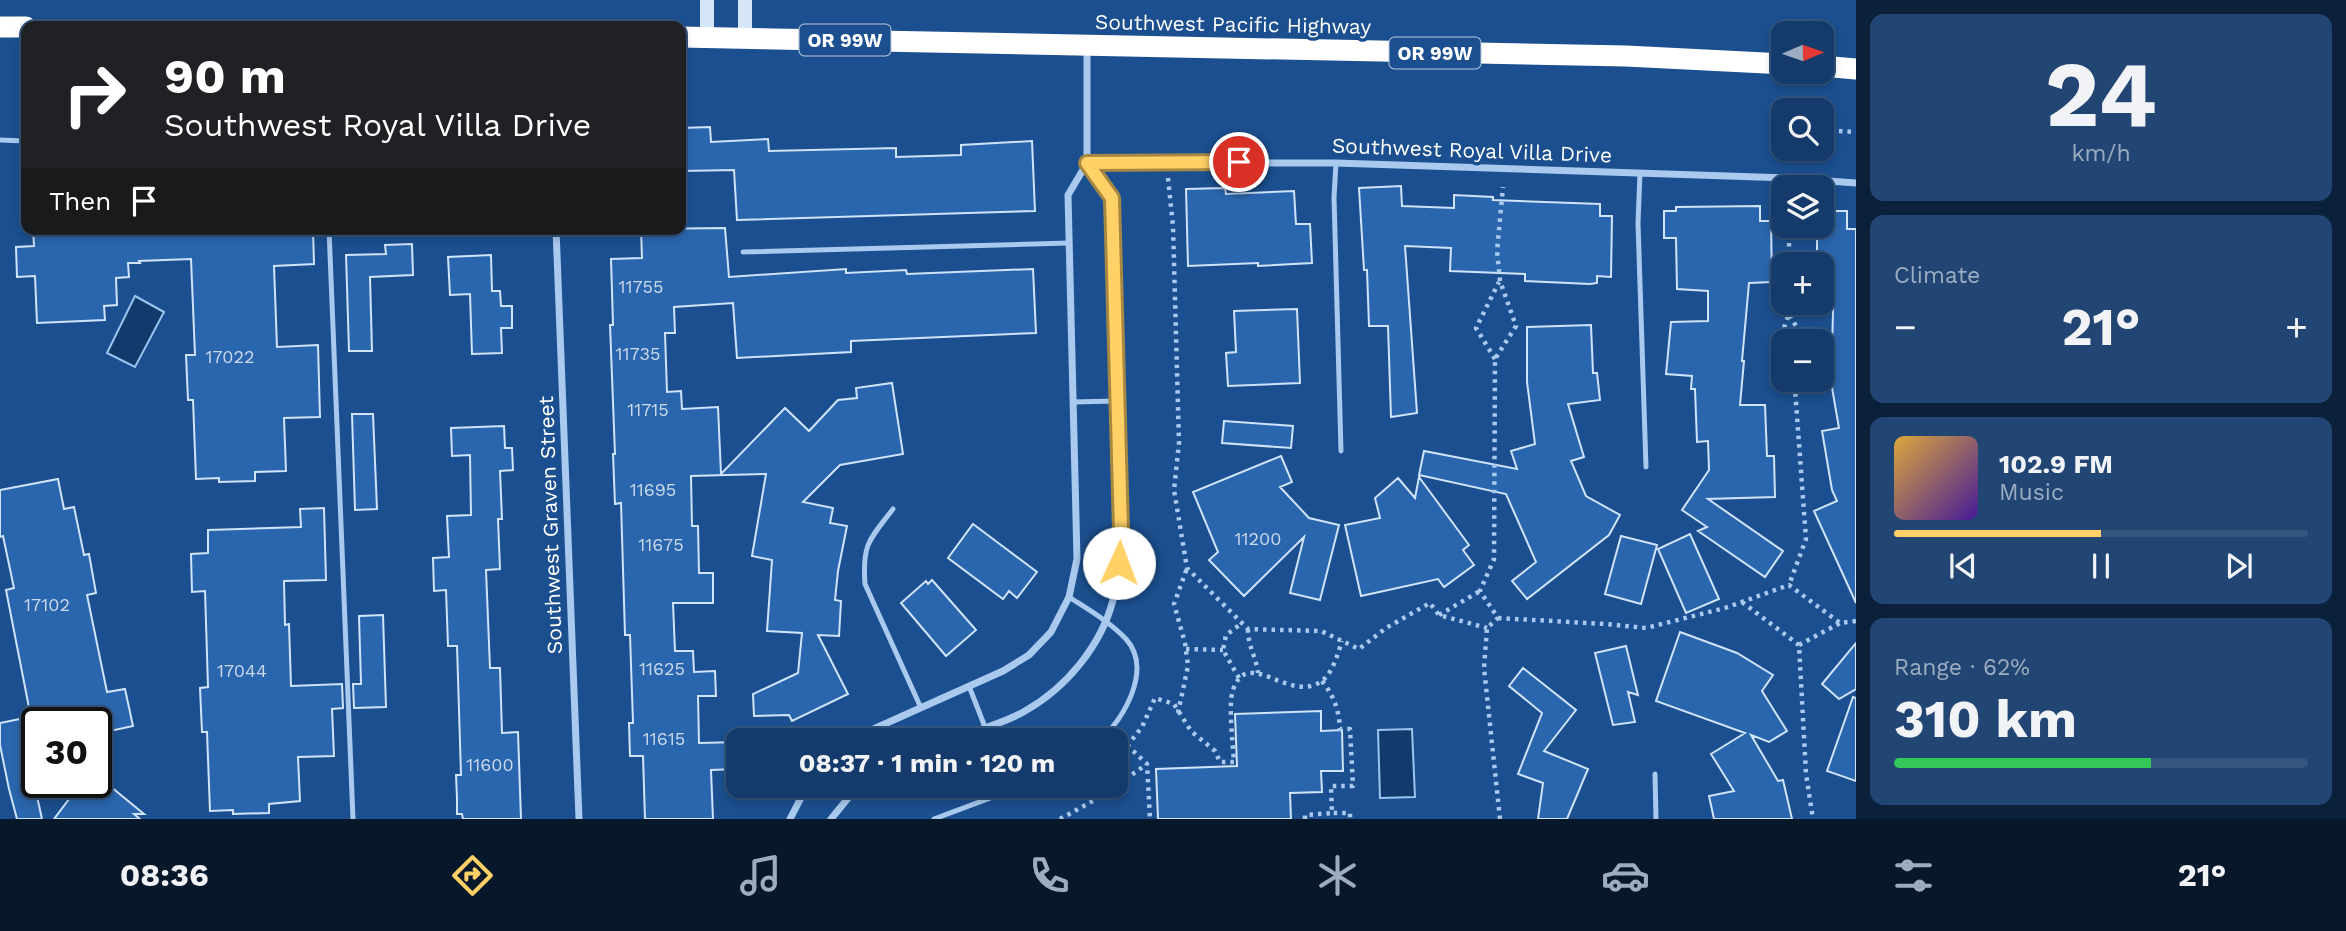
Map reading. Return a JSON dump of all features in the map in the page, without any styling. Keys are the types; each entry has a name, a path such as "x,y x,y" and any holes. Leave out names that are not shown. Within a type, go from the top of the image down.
{"highway":[{"path":"0,27 21,27"},
{"name":"Southwest Pacific Highway","path":"686,37 1626,56 1771,63"},
{"path":"1834,67 1856,69"}],"street":[{"path":"707,0 707,37"},
{"path":"745,0 745,38"},
{"path":"878,728 1003,671 1029,655 1051,632 1069,597 1077,559 1068,195 1087,163 1087,46"},
{"path":"985,727 1024,712 1052,693 1076,668 1099,635 1112,601 1119,563 1121,531 1112,198 1087,163"},
{"name":"Southwest Royal Villa Drive","path":"1087,163 1336,163 1788,178 1856,183"},
{"name":"Southwest Graven Street","path":"556,235 579,819"},
{"path":"790,819 801,798"},
{"path":"831,819 848,798"}],"lane":[{"path":"0,140 21,141"},
{"path":"1336,163 1334,197 1341,451"},
{"path":"1640,173 1638,223 1646,467"},
{"path":"329,235 353,819"},
{"path":"743,252 1069,243"},
{"path":"1073,402 1117,401"},
{"path":"892,509 867,542 863,563 865,584 921,708"},
{"path":"1069,597 1128,641 1135,656 1136,680 1126,707 1113,728"},
{"path":"969,686 985,727"},
{"path":"1655,774 1656,819"},
{"path":"934,819 985,798"}],"path":[{"path":"1834,131 1856,132"},
{"path":"1166,162 1173,226 1179,443 1174,490 1187,568 1174,604 1188,666 1178,713"},
{"path":"1495,359 1516,326 1500,281 1497,251 1504,168"},
{"path":"1439,615 1480,591 1494,559 1495,359 1476,328 1500,281"},
{"path":"1500,819 1484,668 1487,628 1498,618 1646,628 1741,602 1789,584 1805,539 1795,392"},
{"path":"1187,568 1248,629 1321,631 1359,649 1386,628 1430,603 1439,615 1487,628"},
{"path":"1789,584 1840,624"},
{"path":"1480,591 1498,618"},
{"path":"1741,602 1799,645"},
{"path":"1799,645 1840,624 1856,621"},
{"path":"1239,678 1223,650 1226,635 1242,623"},
{"path":"1248,629 1248,645 1258,673"},
{"path":"1150,819 1147,764 1128,746 1142,726 1155,698 1174,704 1191,731 1215,751 1220,762 1234,762 1231,692 1239,678 1245,673 1258,673 1293,687 1309,687 1322,681 1335,660 1342,641"},
{"path":"1799,645 1806,774 1813,819"},
{"path":"1186,649 1223,650"},
{"path":"1322,681 1339,712 1340,729 1350,729 1353,786 1331,786 1332,813"},
{"path":"1060,819 1100,797 1147,764"},
{"path":"1305,819 1305,815 1332,813 1350,813 1350,819"}],"water":[{"path":"135,296 164,312 135,367 107,353"},
{"path":"1412,729 1415,797 1380,798 1378,730"}],"building":[{"path":"710,127 711,142 768,139 769,151 896,148 896,157 961,155 961,145 1032,141 1035,211 737,220 734,170 686,171 686,128"},
{"path":"1401,186 1402,206 1454,208 1454,195 1493,197 1493,200 1600,204 1600,216 1612,216 1611,277 1597,276 1597,283 1590,284 1525,281 1525,274 1450,271 1451,248 1405,246 1417,413 1391,417 1388,326 1369,326 1359,188"},
{"path":"1225,188 1226,194 1294,191 1296,224 1310,224 1312,263 1188,266 1186,189"},
{"path":"1760,206 1760,221 1771,221 1771,282 1749,283 1740,405 1765,405 1767,456 1774,456 1775,497 1708,499 1783,551 1765,577 1698,531 1707,527 1682,510 1709,470 1708,441 1697,442 1692,376 1666,374 1671,322 1708,321 1708,291 1677,289 1676,238 1664,238 1664,211 1676,211 1676,207"},
{"path":"1834,211 1847,211 1847,229 1856,229 1856,603 1814,511 1837,501 1832,490 1822,431 1839,428 1833,392 1834,252 1817,252 1817,238 1834,238"},
{"path":"686,228 725,228 729,277 846,269 846,273 906,270 907,274 1033,269 1036,333 851,341 851,352 737,358 733,303 674,307 675,333 665,333 667,392 681,391 682,409 718,407 721,474 785,408 809,431 838,400 857,398 856,388 892,383 903,454 840,465 803,502 833,508 830,523 847,526 835,600 841,601 839,636 818,635 848,694 792,721 789,715 754,716 753,694 798,673 802,633 767,631 772,560 752,556 766,474 691,476 692,526 698,526 699,573 713,573 713,603 673,603 675,651 693,651 694,672 715,671 716,696 698,696 699,743 726,742 726,769 711,770 713,819 645,819 643,756 630,756 629,723 633,723 630,635 625,635 621,503 615,504 613,454 611,259 642,258 641,235 686,235"},
{"path":"33,235 313,235 314,264 274,266 277,347 318,345 320,417 284,418 286,471 255,472 255,481 219,482 219,478 196,479 193,400 188,400 186,355 195,355 191,259 128,263 129,277 116,278 117,305 104,306 105,320 37,323 35,276 17,277 16,247 34,246"},
{"path":"412,244 413,275 370,277 372,351 349,351 346,255 386,254 385,245"},
{"path":"491,255 492,291 500,291 501,306 512,306 512,328 501,328 502,353 472,354 470,294 450,295 448,257"},
{"path":"1297,309 1300,383 1228,386 1226,353 1236,352 1234,311"},
{"path":"1591,325 1593,373 1597,373 1600,400 1568,404 1584,457 1571,461 1586,496 1620,515 1609,535 1527,599 1512,581 1536,562 1506,494 1419,475 1424,451 1517,469 1511,451 1535,444 1527,382 1527,327"},
{"path":"352,414 373,414 377,509 355,510"},
{"path":"1224,421 1293,426 1291,448 1222,443"},
{"path":"504,426 505,448 512,448 513,470 500,471 500,569 486,570 490,668 500,668 502,733 518,732 521,819 463,819 462,814 457,814 456,775 461,775 457,646 448,646 446,590 434,591 433,558 449,557 447,516 471,515 470,455 452,456 451,428"},
{"path":"1281,456 1292,482 1280,487 1309,518 1339,525 1320,600 1290,593 1304,537 1244,596 1209,560 1218,552 1193,492"},
{"path":"1419,477 1469,545 1463,550 1474,565 1444,587 1438,579 1361,596 1345,525 1380,518 1375,498 1398,478 1415,498"},
{"path":"58,479 64,509 74,507 84,555 89,554 96,593 87,595 107,692 125,689 133,726 112,731 112,707 29,707 6,590 14,588 3,536 0,537 0,490"},
{"path":"324,508 326,580 284,581 285,625 289,624 291,686 342,684 343,708 332,709 334,756 298,757 300,801 269,804 269,813 233,814 233,810 210,811 207,732 202,732 200,688 208,687 205,591 192,592 191,554 208,553 208,530 301,527 300,509"},
{"path":"973,524 1037,572 1017,598 1009,591 1003,599 948,558"},
{"path":"1690,534 1719,599 1686,613 1658,549"},
{"path":"1621,536 1657,545 1641,604 1605,594"},
{"path":"932,580 976,630 946,656 901,603 926,581 928,584"},
{"path":"383,615 386,707 354,708 353,684 361,684 359,616"},
{"path":"1680,632 1737,653 1773,675 1762,691 1787,731 1769,742 1751,735 1778,781 1783,780 1792,819 1714,819 1709,796 1734,791 1711,754 1745,733 1656,701"},
{"path":"1856,643 1856,689 1839,699 1822,684"},
{"path":"1626,646 1638,695 1628,692 1635,722 1613,725 1595,653"},
{"path":"1523,668 1576,710 1544,751 1588,769 1567,819 1538,819 1543,783 1518,774 1542,713 1509,686"},
{"path":"1853,697 1856,698 1856,781 1827,771"},
{"path":"1321,711 1321,731 1342,730 1343,771 1321,771 1322,792 1290,793 1291,819 1158,819 1156,769 1237,766 1235,714"},
{"path":"20,719 21,798 37,798 42,819 17,819 0,745 0,723"},
{"path":"112,788 144,814 134,814 140,819 54,819 70,798 112,798"}],"route":[{"path":"1119,563 1121,531 1112,198 1087,163 1239,162"}]}
